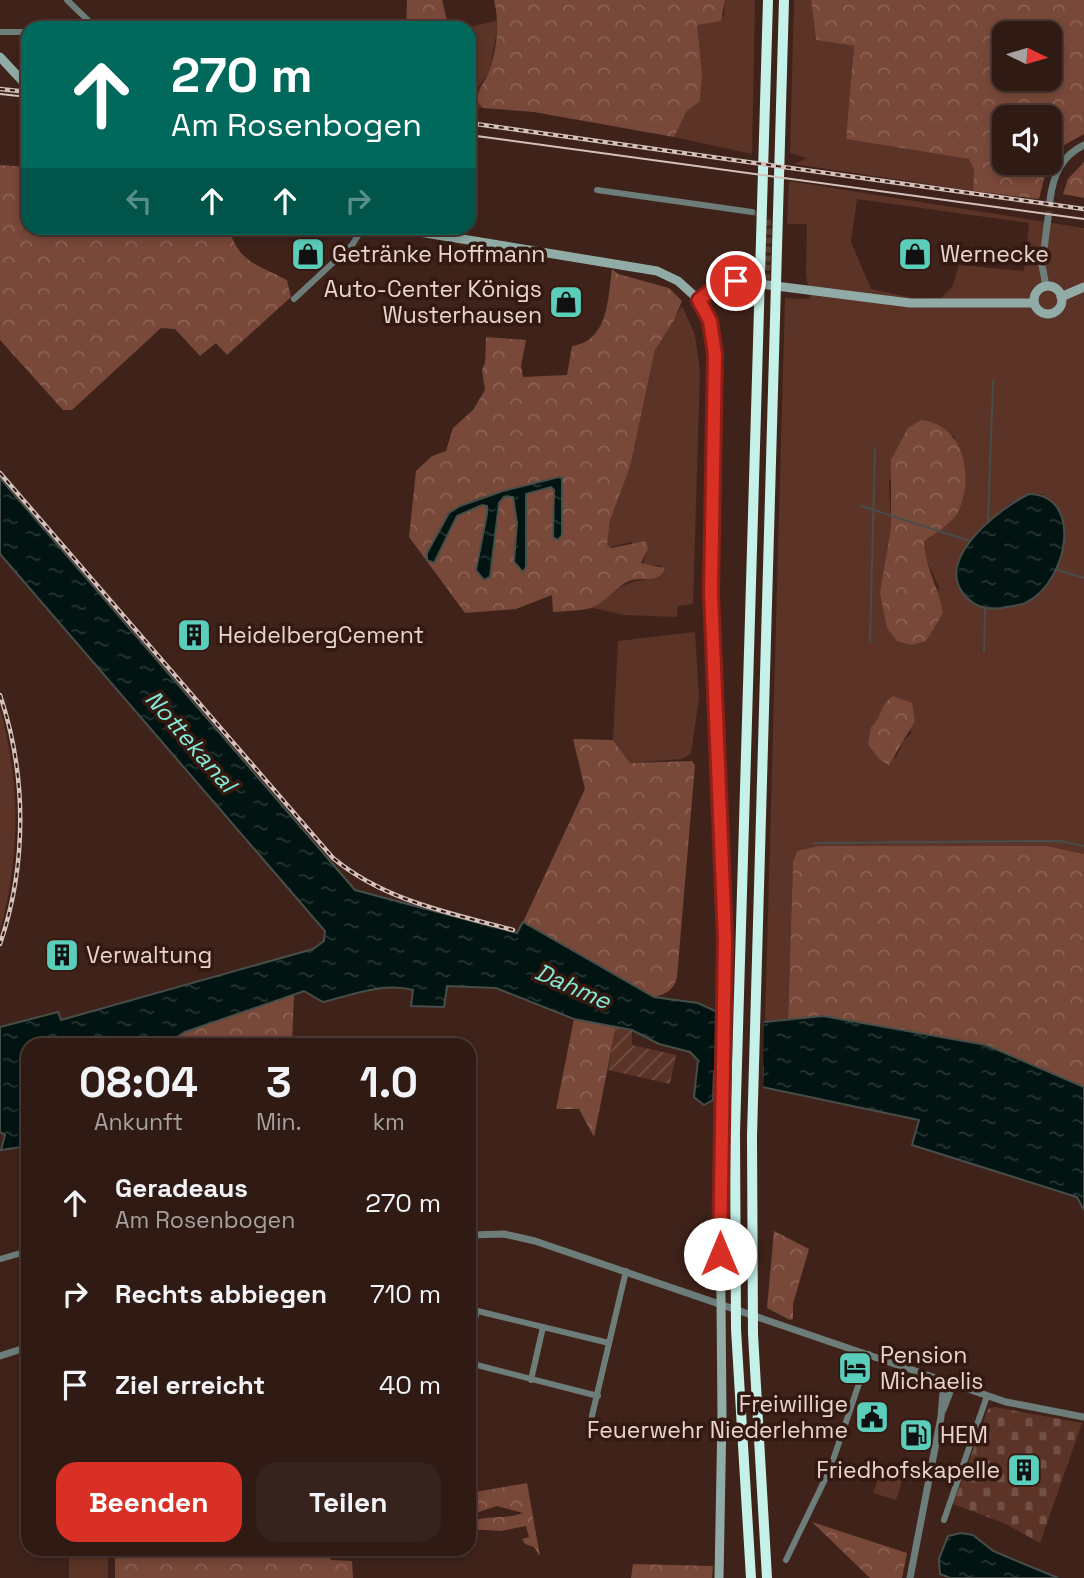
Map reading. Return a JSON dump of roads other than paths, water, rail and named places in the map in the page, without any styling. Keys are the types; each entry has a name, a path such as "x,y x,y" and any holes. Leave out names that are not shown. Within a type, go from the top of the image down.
{"highway":[{"path":"751,1578 736,1329 736,1132 768,0"},
{"path":"767,1578 753,1334 752,1136 784,0"}],"main road":[{"path":"0,57 21,80"},
{"path":"438,235 654,271 678,281 699,300 710,321 715,355 711,592 724,884 719,1578"},
{"path":"699,300 717,286 736,281 910,303 1034,303"},
{"path":"1045,286 1057,290 1061,297 1059,309 1049,314 1038,310 1034,303 1035,294 1045,286"},
{"path":"1061,297 1084,287"}],"street":[{"path":"67,0 89,21"},
{"path":"0,32 21,32"},
{"path":"1050,200 1055,176 1065,158 1084,145"},
{"path":"597,190 752,212"},
{"path":"1045,286 1042,265 1048,218"},
{"path":"294,299 352,245 358,235"},
{"path":"476,1234 491,1233 521,1237 987,1396 1026,1407 1084,1417"},
{"path":"0,1259 21,1253"},
{"path":"591,1420 625,1271"},
{"path":"476,1311 609,1343"},
{"path":"531,1380 543,1327"},
{"path":"0,1356 21,1350"},
{"path":"786,1560 830,1469 869,1354"},
{"path":"476,1365 598,1396"},
{"path":"909,1578 940,1418 944,1380"},
{"path":"940,1418 953,1384"},
{"path":"944,1520 987,1396"}],"water":[{"path":"0,478 355,890 517,933 523,922 654,997 698,1003 730,1018 765,1022 823,1016 986,1045 1084,1087 1084,1210 1077,1197 912,1145 919,1120 762,1087 763,1067 725,1059 714,1072 713,1100 704,1105 694,1097 698,1060 690,1052 659,1044 632,1030 574,1019 496,988 447,986 444,1007 411,1006 413,990 402,988 368,990 323,1002 304,991 185,1032 176,1038 21,1038 21,1147 1,1150 5,1135 0,1132 0,1027 58,1012 61,1020 313,949 324,941 325,931 0,554"},
{"path":"562,478 562,535 558,540 553,537 554,490 551,487 526,494 526,567 523,572 514,562 517,523 513,497 504,497 499,503 490,577 484,580 476,570 487,506 482,505 457,516 434,563 427,560 427,553 449,513 460,506 503,491"},
{"path":"1029,494 1046,498 1058,508 1063,523 1064,540 1060,559 1041,591 1027,602 996,609 978,606 967,598 958,583 957,568 963,553 973,537 987,523"},
{"path":"961,1533 973,1535 993,1551 1058,1578 950,1578 940,1574 939,1559 948,1536"}],"waterway":[{"path":"988,523 993,381"},
{"path":"870,642 875,448"},
{"path":"861,506 970,541"},
{"path":"1058,570 1084,578"},
{"path":"984,652 985,609"},
{"path":"814,843 1060,841 1084,846"}],"tunnel":[{"path":"1048,218 1050,200"},
{"path":"752,212 767,218 769,226 767,284"}],"tram line":[{"path":"0,94 21,96"},
{"path":"476,136 1084,219"}],"railway":[{"path":"0,89 21,91"},
{"path":"476,124 1084,209"},
{"path":"0,473 333,858 353,873 396,895 442,911 513,930"},
{"path":"0,695 15,757 20,820 15,883 0,944"}],"place":[{"name":"Getränke Hoffmann","path":"308,254"},
{"name":"Wernecke","path":"915,254"},
{"name":"Auto-Center Königs Wusterhausen","path":"566,302"},
{"name":"HeidelbergCement","path":"194,635"},
{"name":"Verwaltung","path":"62,955"},
{"name":"Pension Michaelis","path":"855,1368"},
{"name":"Freiwillige Feuerwehr Niederlehme","path":"872,1417"},
{"name":"HEM","path":"916,1435"},
{"name":"Friedhofskapelle","path":"1024,1470"}],"water label":[{"name":"Nottekanal","path":"191,741"},
{"name":"Dahme","path":"573,986"}]}
